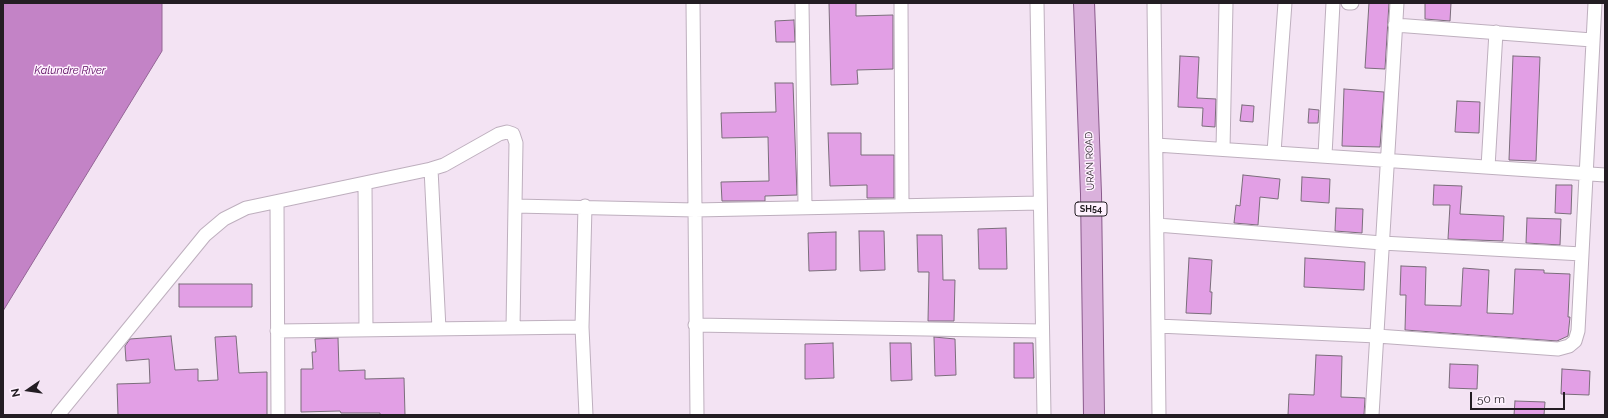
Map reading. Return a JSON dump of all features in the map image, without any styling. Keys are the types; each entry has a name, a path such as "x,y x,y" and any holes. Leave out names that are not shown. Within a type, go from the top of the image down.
{"main road":[{"name":"URAN ROAD","path":"1084,3 1091,194 1094,415"}],"street":[{"path":"693,3 697,415"},
{"path":"802,3 805,206"},
{"path":"901,3 902,205"},
{"path":"1037,3 1044,415"},
{"path":"1154,3 1159,415"},
{"path":"1223,149 1226,3"},
{"path":"1274,152 1284,3"},
{"path":"1325,156 1333,3"},
{"path":"1372,415 1397,3"},
{"path":"1158,326 1377,336 1558,349 1569,346 1575,341 1578,331 1595,3"},
{"path":"1395,25 1592,40"},
{"path":"1488,167 1496,32"},
{"path":"58,415 205,235 224,219 246,208 432,169 444,165 499,134 510,133 515,138 516,143 513,328"},
{"path":"1156,145 1605,175"},
{"path":"432,169 439,329"},
{"path":"365,184 366,330"},
{"path":"277,202 278,415"},
{"path":"515,206 585,206 696,210 805,206 1040,203"},
{"path":"585,206 582,328 586,415"},
{"path":"1157,225 1382,243 1582,254"},
{"path":"696,325 1042,331"},
{"path":"278,331 582,328"}],"water":[{"name":"Kalundre River","path":"3,3 162,3 162,51 3,311"}],"building":[{"path":"829,3 856,3 856,16 893,15 893,69 857,70 858,84 831,85"},
{"path":"1369,3 1389,3 1385,69 1365,68"},
{"path":"1425,3 1451,3 1450,21 1425,19"},
{"path":"794,20 795,42 776,42 775,21"},
{"path":"1180,56 1199,57 1197,98 1216,99 1215,127 1202,126 1203,108 1178,107"},
{"path":"1513,56 1540,57 1536,161 1509,160"},
{"path":"775,83 793,83 797,195 765,196 765,201 722,201 721,182 769,181 768,137 722,138 721,113 776,112"},
{"path":"1344,89 1384,92 1380,147 1342,146"},
{"path":"1457,101 1480,102 1479,133 1455,132"},
{"path":"1242,105 1254,106 1253,122 1240,121"},
{"path":"1309,109 1319,110 1318,123 1308,123"},
{"path":"828,133 861,133 861,155 894,155 894,198 867,198 867,185 830,186"},
{"path":"1243,175 1280,179 1278,199 1260,197 1258,225 1234,223 1236,205 1240,206"},
{"path":"1302,177 1330,179 1329,203 1301,201"},
{"path":"1434,185 1462,186 1460,214 1504,216 1503,241 1448,239 1450,205 1433,205"},
{"path":"1556,185 1572,185 1571,214 1555,213"},
{"path":"1336,208 1363,209 1362,233 1335,231"},
{"path":"1527,218 1561,219 1560,245 1526,243"},
{"path":"1006,228 1007,269 979,269 978,229"},
{"path":"859,231 884,231 885,270 860,271"},
{"path":"836,232 836,270 809,271 808,233"},
{"path":"917,235 942,235 943,280 955,280 954,321 928,321 929,272 918,272"},
{"path":"1189,258 1212,260 1210,292 1212,292 1211,314 1186,313"},
{"path":"1305,258 1365,262 1364,290 1304,287"},
{"path":"1401,266 1426,267 1425,305 1461,306 1463,268 1489,270 1487,313 1513,314 1515,269 1544,270 1544,273 1570,274 1568,317 1570,317 1568,336 1557,341 1405,330 1406,295 1400,295"},
{"path":"179,284 252,284 252,307 179,307"},
{"path":"171,336 175,370 198,369 198,381 218,380 215,337 236,336 239,373 267,372 267,415 118,415 117,384 150,383 149,359 126,361 125,346 130,339"},
{"path":"934,337 955,339 956,375 935,376"},
{"path":"338,338 339,371 365,370 365,379 404,378 405,415 380,415 380,413 341,413 340,411 301,412 301,369 313,369 312,352 316,352 315,339"},
{"path":"833,343 834,378 805,379 805,344"},
{"path":"890,343 911,343 912,380 891,381"},
{"path":"1014,343 1033,343 1034,378 1014,378"},
{"path":"1316,355 1342,356 1341,397 1365,398 1364,415 1288,415 1289,394 1314,395"},
{"path":"1450,364 1478,365 1477,389 1449,388"},
{"path":"1562,369 1590,371 1589,395 1561,394"},
{"path":"1515,401 1545,402 1544,415 1514,415"}]}
